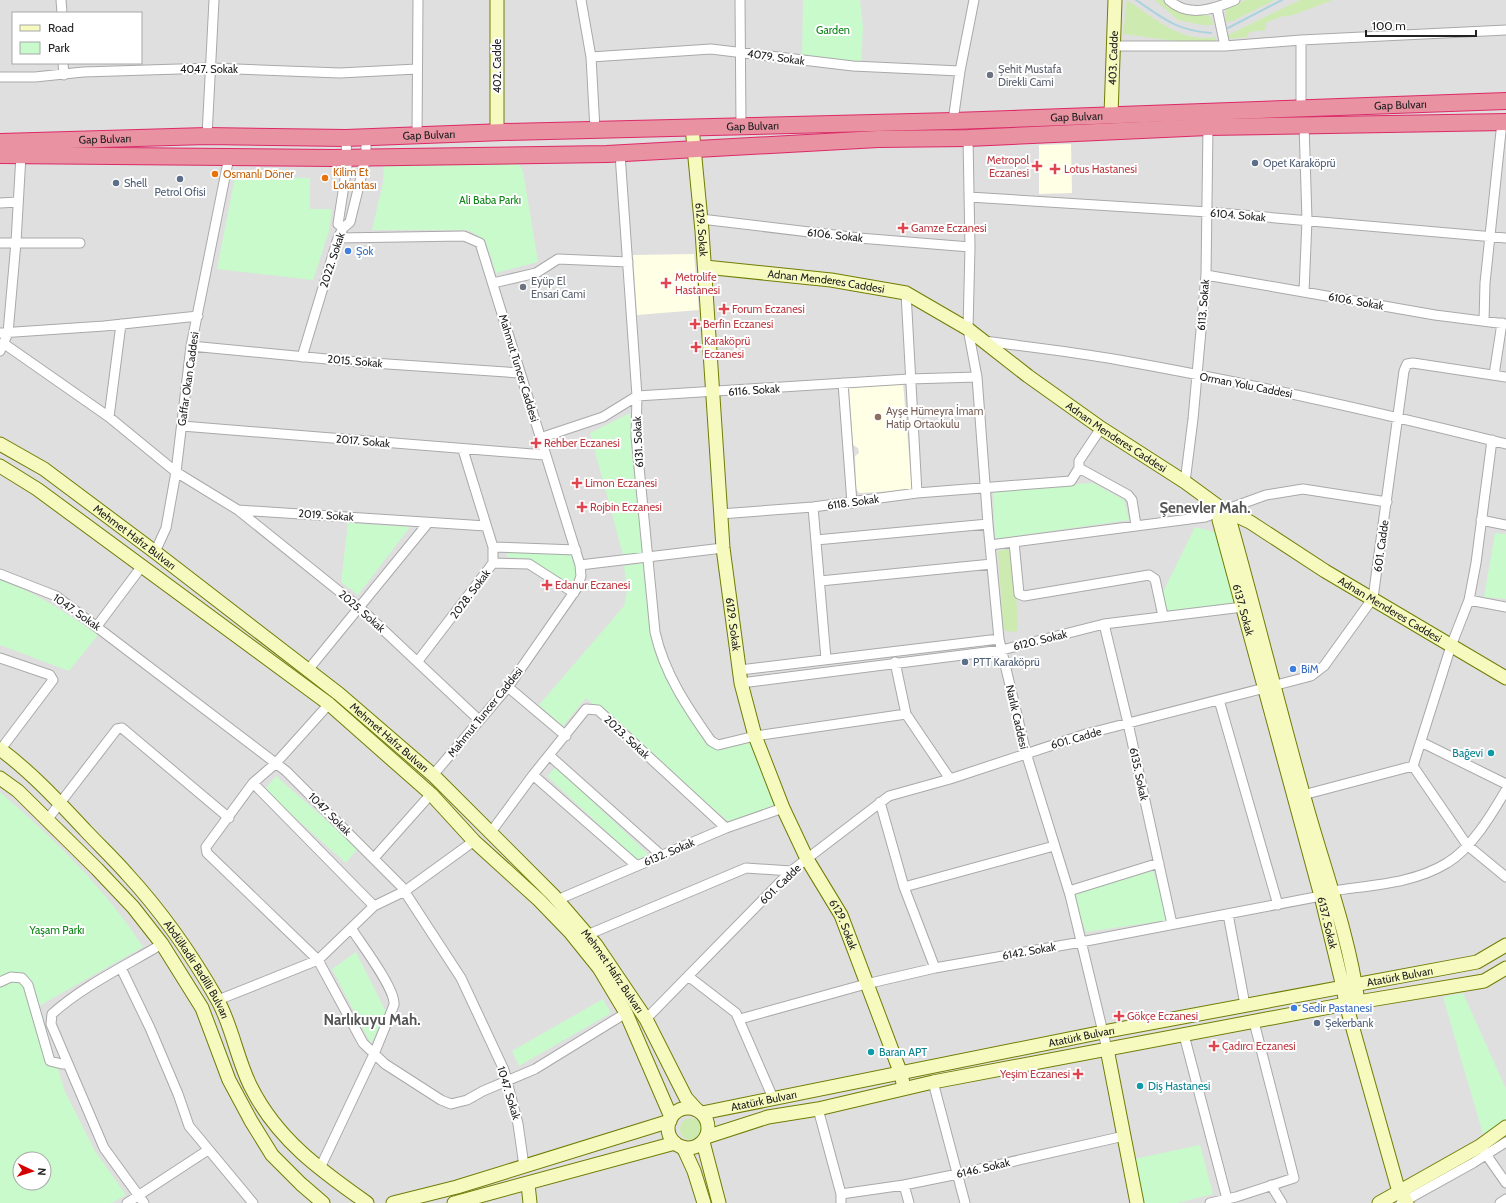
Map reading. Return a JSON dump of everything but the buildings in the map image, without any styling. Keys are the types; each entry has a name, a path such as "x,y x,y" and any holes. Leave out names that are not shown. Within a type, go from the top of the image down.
{"highway":[{"name":"Gap Bulvarı","path":"0,155 347,157 620,154 878,139 968,138 1208,127 1303,117 1506,101"},
{"name":"Gap Bulvarı","path":"0,142 207,136 366,138 497,132 953,121 1226,110 1303,117 1504,122"}],"main road":[{"name":"402. Cadde","path":"497,0 497,132"},
{"name":"403. Cadde","path":"1111,115 1115,0"},
{"name":"6129. Sokak","path":"692,127 696,150 705,267 723,548 741,677 754,736 783,808 807,859 841,915 901,1074 904,1088"},
{"name":"Adnan Menderes Caddesi","path":"705,267 832,280 906,293 968,329 1028,376 1101,428 1186,482 1222,509 1250,522 1325,571 1506,678"},
{"name":"Mehmet Hafız Bulvarı","path":"0,444 44,469 155,552 308,670 433,775 557,900 587,935 646,1019 686,1098 699,1111"},
{"name":"Mehmet Hafız Bulvarı","path":"0,466 37,489 329,704 431,794 474,841 539,900 570,932 599,968 626,1013 670,1119"},
{"name":"6137. Sokak","path":"1222,509 1219,520 1244,607 1304,795 1349,986 1383,1140 1403,1199"},
{"name":"6137. Sokak","path":"1222,509 1229,518 1270,687 1326,893"},
{"name":"Abdülkadir Badilli Bulvarı","path":"0,749 23,766 61,804 127,874 164,918 218,1000 250,1086 268,1115 290,1144 334,1181 367,1203"},
{"name":"Abdülkadir Badilli Bulvarı","path":"0,778 18,791 133,907 162,944 202,1008 229,1080 254,1127 272,1155 323,1203"},
{"name":"Atatürk Bulvarı","path":"699,1111 901,1074 1102,1032 1477,962 1506,945"},
{"name":"Atatürk Bulvarı","path":"705,1139 768,1117 818,1109 933,1082 1352,1003 1484,981 1506,968"},
{"path":"1107,1049 1137,1203"},
{"path":"393,1203 457,1187 630,1134 670,1119 680,1109 686,1108 699,1111 708,1124 705,1139 719,1203"},
{"path":"670,1119 668,1130 679,1145 694,1171 704,1203"},
{"path":"1379,1203 1403,1199 1483,1150 1506,1127"},
{"path":"454,1203 679,1145 694,1147 705,1139"},
{"path":"528,1184 530,1203"}],"street":[{"path":"61,0 62,12"},
{"path":"207,136 214,0"},
{"path":"417,136 418,0"},
{"path":"581,0 592,57 595,130"},
{"path":"740,0 741,126"},
{"path":"953,121 960,71 974,0"},
{"path":"1169,0 1176,7 1191,10 1212,10 1235,0"},
{"path":"1217,8 1225,46"},
{"path":"1114,46 1225,46 1301,40 1506,30"},
{"path":"1301,40 1307,220 1304,292"},
{"name":"4079. Sokak","path":"592,57 711,49 740,51 799,61 853,66 960,71"},
{"path":"64,64 64,76"},
{"name":"4047. Sokak","path":"0,77 64,76 83,72 210,68 340,73 417,69"},
{"path":"1484,321 1485,283 1504,122"},
{"name":"6113. Sokak","path":"1186,482 1206,276 1208,127"},
{"name":"2022. Sokak","path":"302,357 338,238 343,228 338,224 347,157 346,138"},
{"path":"343,228 350,222 366,156 366,138"},
{"name":"Narlık Caddesi","path":"968,138 970,247 968,329 977,377 988,524 999,639 1026,753 1069,891 1107,1049"},
{"path":"2,347 16,242 21,154"},
{"name":"6131. Sokak","path":"620,154 637,396 636,436 655,632 659,651 681,699 711,741 718,744 754,736 906,714"},
{"name":"Gaffar Okan Caddesi","path":"155,552 166,528 176,472 191,346 228,157"},
{"name":"6104. Sokak","path":"969,197 1208,212 1506,238"},
{"path":"0,203 18,202"},
{"name":"6106. Sokak","path":"701,219 859,238 970,247"},
{"name":"Mahmut Tuncer Caddesi","path":"338,238 464,236 480,243 580,565 581,576 574,593 508,687 433,775"},
{"path":"0,243 80,243"},
{"path":"493,283 526,274 536,273 558,259 628,262"},
{"name":"6106. Sokak","path":"1206,276 1435,315 1504,324"},
{"path":"906,293 909,379 917,493"},
{"path":"4,333 121,324 198,316"},
{"path":"109,417 121,324"},
{"path":"1504,324 1494,375 1506,377"},
{"name":"Orman Yolu Caddesi","path":"983,340 1118,360 1197,375 1399,417 1506,444"},
{"name":"2015. Sokak","path":"191,346 302,357 520,373"},
{"name":"2019. Sokak","path":"2,347 109,417 176,472 238,510 486,526"},
{"name":"601. Cadde","path":"646,1019 791,872 889,796 950,779 1026,753 1128,723 1312,676 1324,666 1373,598 1399,417 1404,371 1407,364 1413,363 1494,375"},
{"name":"6116. Sokak","path":"540,438 603,417 637,396 909,379 977,377"},
{"path":"843,383 852,503"},
{"name":"2017. Sokak","path":"182,426 462,450 545,455"},
{"path":"1101,428 1079,461 1079,468 1128,495 1132,500 1136,526"},
{"path":"1413,766 1452,646 1469,600 1492,440"},
{"name":"2028. Sokak","path":"418,662 494,563 493,547 462,450"},
{"name":"6118. Sokak","path":"720,514 813,508 917,493 1071,481 1079,468"},
{"path":"990,545 1205,517 1222,509 1266,494 1303,489 1387,502"},
{"path":"813,508 826,659"},
{"name":"2025. Sokak","path":"238,510 360,608 479,720"},
{"path":"1481,520 1506,525"},
{"path":"308,670 360,608 428,522"},
{"path":"816,540 988,524"},
{"path":"1014,542 1019,594 1024,596 1150,575 1155,579 1163,616"},
{"path":"493,547 576,550"},
{"path":"580,565 723,548"},
{"path":"494,563 529,564 574,593"},
{"path":"820,581 992,564"},
{"path":"97,626 142,566"},
{"name":"1047. Sokak","path":"0,574 56,596 276,763 286,771 374,858 404,891 462,978 504,1070 518,1124 524,1166"},
{"path":"1469,600 1506,607"},
{"name":"6120. Sokak","path":"741,677 1002,650 1104,624 1244,607"},
{"name":"6135. Sokak","path":"1104,624 1128,723 1172,924"},
{"path":"741,677 826,659 999,639"},
{"path":"0,658 50,675 53,680 0,749"},
{"path":"895,662 906,714 950,779"},
{"path":"508,687 566,736"},
{"path":"1219,700 1278,905"},
{"path":"329,704 276,763 253,783 206,847 207,853 318,960 363,1043 385,1064 434,1096 451,1104 467,1100 535,1069 626,1013"},
{"name":"2023. Sokak","path":"491,832 533,775 550,756 586,709 598,710 726,828"},
{"path":"47,820 61,804 117,729 122,728 228,818"},
{"path":"1421,742 1506,784"},
{"path":"550,756 661,855"},
{"path":"1304,795 1413,766"},
{"path":"1413,766 1467,845 1506,877"},
{"path":"533,775 637,866"},
{"path":"253,783 374,906"},
{"name":"6142. Sokak","path":"740,1019 866,984 935,968 1278,905 1326,893 1406,880 1448,863 1467,845 1492,813 1506,790"},
{"path":"374,858 431,794"},
{"path":"880,802 904,887 935,968"},
{"name":"6132. Sokak","path":"557,900 726,828 783,808"},
{"path":"218,1000 318,960 374,906 404,891 474,841"},
{"path":"904,887 1054,846"},
{"path":"1069,891 1159,863"},
{"path":"587,935 746,868 791,872"},
{"path":"1228,914 1245,1005"},
{"path":"320,1168 374,1054 394,1005 394,999 380,972 351,928"},
{"path":"141,1200 104,1148 50,1024 52,1014 93,985 162,944"},
{"path":"121,968 150,1028 178,1094 189,1126 253,1203"},
{"path":"688,976 736,1013 740,1019 773,1098"},
{"path":"0,982 11,977 22,978 28,985 50,1061 67,1064"},
{"path":"1210,1203 1272,1186 1294,1178 1254,1022"},
{"path":"1184,1035 1227,1199"},
{"path":"933,1082 965,1203"},
{"path":"818,1109 841,1198"},
{"name":"6146. Sokak","path":"841,1198 958,1174 1124,1136"},
{"path":"1506,1142 1483,1150 1506,1183"},
{"path":"126,1203 141,1200 208,1150"},
{"path":"904,1185 909,1203"},
{"path":"1272,1186 1282,1203"},
{"path":"1500,1203 1506,1199"}],"shaded area":[{"path":"0,0 1506,0 1506,1203 0,1203"},
{"name":"Lotus Hastanesi","path":"1071,144 1072,193 1039,194 1039,145"},
{"name":"Metrolife Hastanesi","path":"694,254 699,310 637,315 633,255"},
{"name":"Ayşe Hümeyra İmam Hatip Ortaokulu","path":"903,383 912,490 859,493 856,489 855,456 859,453 858,448 853,445 849,388 853,386"}],"green space":[{"name":"Garden","path":"803,0 860,0 863,28 861,63 802,57"},
{"path":"1127,0 1168,28 1191,36 1203,38 1216,37 1216,43 1182,42 1123,34"},
{"path":"1155,0 1165,0 1176,10 1207,15 1211,17 1214,25 1202,25 1178,20"},
{"path":"1246,0 1275,0 1233,21 1225,22 1226,9"},
{"path":"1300,0 1333,0 1266,23 1266,30 1249,32 1247,37 1228,39 1228,35"},
{"name":"Ali Baba Parkı","path":"384,162 519,164 523,171 538,262 496,273 487,247 483,241 474,233 467,230 372,230 383,183"},
{"path":"235,177 310,178 310,209 332,209 329,231 313,280 217,269"},
{"path":"630,413 644,553 623,555 590,433"},
{"path":"1093,483 1124,500 1129,520 995,539 993,489"},
{"path":"348,523 410,527 358,595 341,582"},
{"path":"1195,527 1218,533 1235,605 1164,612 1162,594"},
{"path":"1495,533 1506,534 1506,599 1484,597"},
{"path":"1007,549 1011,551 1014,557 1018,628 1016,632 1006,631 1003,628 998,551"},
{"path":"507,552 574,555 577,576 573,584 567,584 531,559 507,557"},
{"path":"644,563 657,652 677,699 705,740 715,749 750,743 776,804 730,823 586,698 563,726 539,705 624,606 627,592 624,566"},
{"path":"0,579 27,591 50,604 98,635 69,671 0,645"},
{"path":"556,767 648,854 637,860 547,776"},
{"path":"276,776 358,848 346,863 264,790"},
{"name":"Yaşam Parkı","path":"0,792 59,846 95,884 128,925 143,947 39,1006 65,1092 95,1151 126,1195 111,1203 0,1203"},
{"path":"1152,867 1168,920 1086,932 1072,893"},
{"path":"356,952 386,1012 371,1044 332,969"},
{"path":"1463,993 1506,1089 1506,1120 1483,1134 1443,997"},
{"path":"603,999 611,1013 519,1066 512,1051"},
{"path":"691,1118 699,1121 702,1129 699,1137 691,1140 683,1137 680,1129 683,1121"},
{"path":"1200,1145 1213,1194 1177,1203 1142,1203 1134,1159"}],"waterway":[{"path":"1136,0 1163,18 1179,26 1199,32 1211,33"},
{"path":"1228,28 1282,0"}],"place":[{"name":"Şehit Mustafa Direkli Cami","path":"990,75"},
{"name":"Opet Karaköprü","path":"1255,163"},
{"name":"Metropol Eczanesi","path":"1037,166"},
{"name":"Lotus Hastanesi","path":"1055,169"},
{"name":"Osmanlı Döner","path":"215,174"},
{"name":"Kilim Et Lokantası","path":"325,178"},
{"name":"Petrol Ofisi","path":"180,179"},
{"name":"Shell","path":"116,183"},
{"name":"Gamze Eczanesi","path":"903,228"},
{"name":"Şok","path":"348,251"},
{"name":"Metrolife Hastanesi","path":"666,283"},
{"name":"Eyüp El Ensari Cami","path":"523,287"},
{"name":"Forum Eczanesi","path":"724,309"},
{"name":"Berfin Eczanesi","path":"695,324"},
{"name":"Karaköprü Eczanesi","path":"696,347"},
{"name":"Ayşe Hümeyra İmam Hatip Ortaokulu","path":"878,417"},
{"name":"Rehber Eczanesi","path":"536,443"},
{"name":"Limon Eczanesi","path":"577,483"},
{"name":"Rojbin Eczanesi","path":"582,507"},
{"name":"Edanur Eczanesi","path":"547,585"},
{"name":"PTT Karaköprü","path":"965,662"},
{"name":"BiM","path":"1293,669"},
{"name":"Bağevi","path":"1491,753"},
{"name":"Sedir Pastanesi","path":"1294,1008"},
{"name":"Gökçe Eczanesi","path":"1119,1016"},
{"name":"Şekerbank","path":"1317,1023"},
{"name":"Çadırcı Eczanesi","path":"1214,1046"},
{"name":"Baran APT","path":"871,1052"},
{"name":"Yeşim Eczanesi","path":"1078,1074"},
{"name":"Diş Hastanesi","path":"1140,1086"}],"district":[{"name":"Şenevler Mah.","path":"1205,508"},
{"name":"Narlıkuyu Mah.","path":"372,1020"}]}
